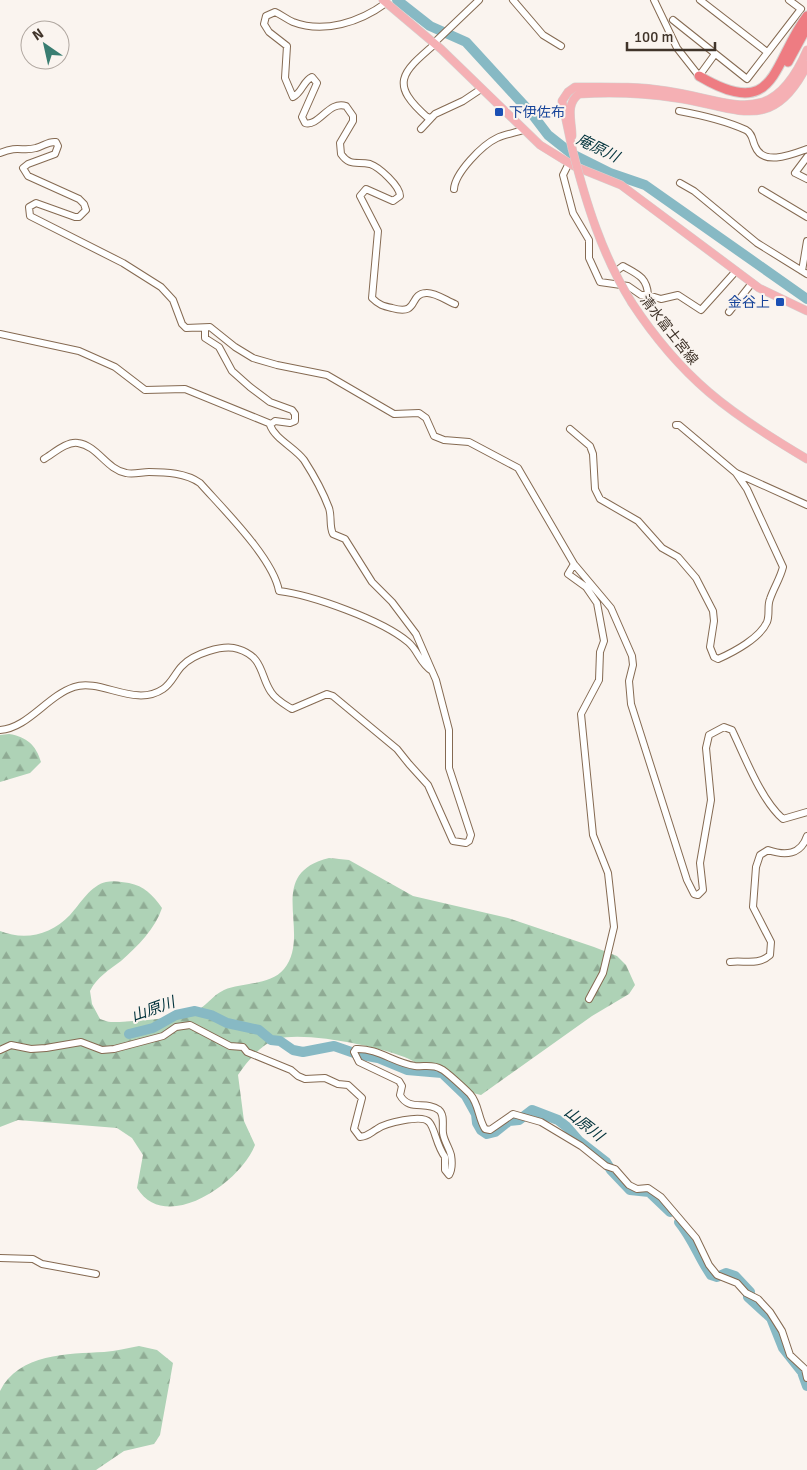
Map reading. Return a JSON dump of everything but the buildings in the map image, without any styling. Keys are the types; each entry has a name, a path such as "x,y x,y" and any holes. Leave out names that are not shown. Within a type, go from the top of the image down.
{"highway":[{"path":"699,76 735,92 747,93 760,90 771,81 807,16"},
{"path":"699,76 730,96 744,99 758,96 775,84 807,27"}],"main road":[{"path":"384,1 435,43 540,145 569,163 621,185 752,283 774,296 807,311"},
{"path":"773,102 789,84 807,50"},
{"name":"清水富士宮線","path":"807,65 794,88 773,102 743,106 643,87 575,87 568,92 562,101 572,148 594,226 614,272 632,303 678,365 713,397 752,427 807,459"}],"street":[{"path":"432,118 428,118 422,113 403,90 408,68 479,0"},
{"path":"513,0 544,35 561,46"},
{"path":"654,0 677,48 699,76 715,54"},
{"path":"700,0 768,52"},
{"path":"673,20 747,79 801,9 789,0"},
{"path":"384,1 361,18 331,27 303,25 292,22 276,12 266,16 264,24 269,32 286,46 285,78 293,97 297,95 309,78 312,78 317,83 302,117 305,123 311,123 334,106 346,106 353,116 340,143 341,154 352,163 371,164 393,181 400,192 400,196 393,201 366,189 360,196 378,231 372,298 379,306 398,311 407,309 420,294 428,292 455,304"},
{"path":"421,129 432,118 481,89"},
{"path":"679,110 705,116 746,131 761,154 781,158 807,149"},
{"path":"454,189 454,181 460,171 477,153 497,138 524,130"},
{"path":"0,153 13,147 36,148 50,142 56,142 58,146 55,154 28,164 24,168 24,172 28,176 79,199 84,204 86,210 84,214 75,217 36,203 29,207 30,216 146,276 168,293 182,324 186,328 205,329 210,327 235,347 253,358 277,365 328,375 394,414 419,413 426,418 434,436 444,440 469,442 518,468 574,564 611,608 632,656 629,681 631,704 687,880 694,894 698,895 703,890 700,863 711,800 706,748 709,735 724,727 732,730 759,784 783,819 807,812"},
{"path":"807,157 795,173 807,179"},
{"path":"569,163 563,175 573,213 589,240 589,258 600,282 628,286 641,295 661,299 678,295 700,310 736,271"},
{"path":"680,183 694,191 757,243 804,272 807,241"},
{"path":"762,190 807,217"},
{"path":"620,269 623,266 643,278 648,285 648,295"},
{"path":"729,312 752,283"},
{"path":"0,334 79,351 115,367 145,390 185,389 271,424 280,420 290,423 295,420 295,414 292,410 270,402 232,371 219,347 205,338 205,329"},
{"path":"0,730 11,729 75,686 88,686 148,696 164,688 183,665 203,654 225,647 239,649 261,666 270,690 276,698 292,709 327,694 333,696 397,749 428,785 453,841 466,843 469,841 470,835 449,768 449,730 433,672 416,634 405,618 372,582 345,539 333,534 330,529 330,510 304,460 272,432 271,424"},
{"path":"676,426 678,425 736,473 807,505"},
{"path":"570,429 590,446 593,454 595,489 600,500 638,521 662,548 678,557 696,578 713,611 714,621 710,647 714,657 718,659 728,655 761,630 768,621 768,602 774,587 780,581 783,567 747,489 736,473"},
{"path":"44,459 70,443 77,443 94,450 111,467 126,474 150,472 186,475 193,478 200,483 250,540 276,578 278,591 309,598 379,624 409,642 424,667 433,672"},
{"path":"574,564 568,574 586,587 597,603 604,641 600,652 599,680 581,714 593,835 608,873 614,927 602,974 588,999"},
{"path":"730,962 754,962 766,959 770,955 771,942 754,907 756,867 760,855 768,850 782,854 798,851 804,845 807,836"},
{"path":"0,1050 12,1045 46,1048 81,1042 102,1050 114,1050 162,1036 176,1027 190,1025 230,1046 243,1048 246,1052 270,1063 292,1070 298,1076 305,1079 325,1078 338,1084 348,1085 362,1098 354,1129 360,1137 369,1136 377,1128 410,1119 425,1119 430,1122 438,1148 446,1156 445,1170 449,1175 450,1155 444,1140 443,1116 440,1111 431,1106 412,1106 404,1101 400,1095 402,1086 399,1081 359,1062 354,1052 356,1049 373,1050 414,1066 435,1066 444,1069 470,1094 479,1111 481,1122 485,1129 490,1130 513,1114 541,1122 581,1146 606,1166 615,1169 629,1185 637,1189 648,1188 661,1197 696,1238 709,1265 717,1275 737,1283 746,1293 758,1299 770,1312 782,1330 790,1354 805,1369 807,1378"},
{"path":"0,1258 33,1259 42,1264 96,1274"}],"green space":[{"path":"9,734 21,737 30,743 41,762 30,773 0,782 0,735"},
{"path":"329,858 349,860 413,896 508,918 617,956 626,965 635,985 629,994 592,1016 481,1095 462,1089 409,1059 363,1045 306,1037 290,1037 271,1041 255,1054 238,1075 244,1121 255,1145 235,1174 202,1198 183,1205 166,1206 150,1201 137,1188 143,1155 132,1138 117,1128 18,1120 0,1127 0,931 19,936 37,934 63,922 95,887 101,884 115,881 139,886 152,895 162,908 159,916 140,943 96,982 90,991 92,1004 100,1019 110,1022 127,1022 189,1015 224,990 264,981 284,969 292,955 294,939 293,891 298,877 309,866"},
{"path":"139,1346 157,1350 173,1363 160,1435 154,1444 124,1451 96,1470 0,1470 0,1391 8,1378 32,1362 46,1358 60,1355 108,1352"}],"waterway":[{"name":"庵原川","path":"397,0 430,26 466,42 532,114 548,135 572,154 610,173 645,185 807,299"},
{"name":"山原川","path":"129,1034 153,1028 176,1015 195,1011 211,1015 227,1023 259,1030 271,1040 280,1041 293,1050 303,1052 334,1046 357,1054 378,1058 407,1070 442,1073 466,1096 476,1114 477,1123 481,1130 487,1134 495,1132 509,1121 519,1120 532,1110 558,1120 579,1141 606,1162 630,1190 649,1192 670,1212"},
{"name":"山原川","path":"679,1222 711,1275 717,1277 726,1273 735,1276 750,1292 748,1297 771,1318 783,1348 802,1372 807,1386"}],"place":[{"name":"下伊佐布","path":"499,112"},
{"name":"金谷上","path":"780,302"}]}
